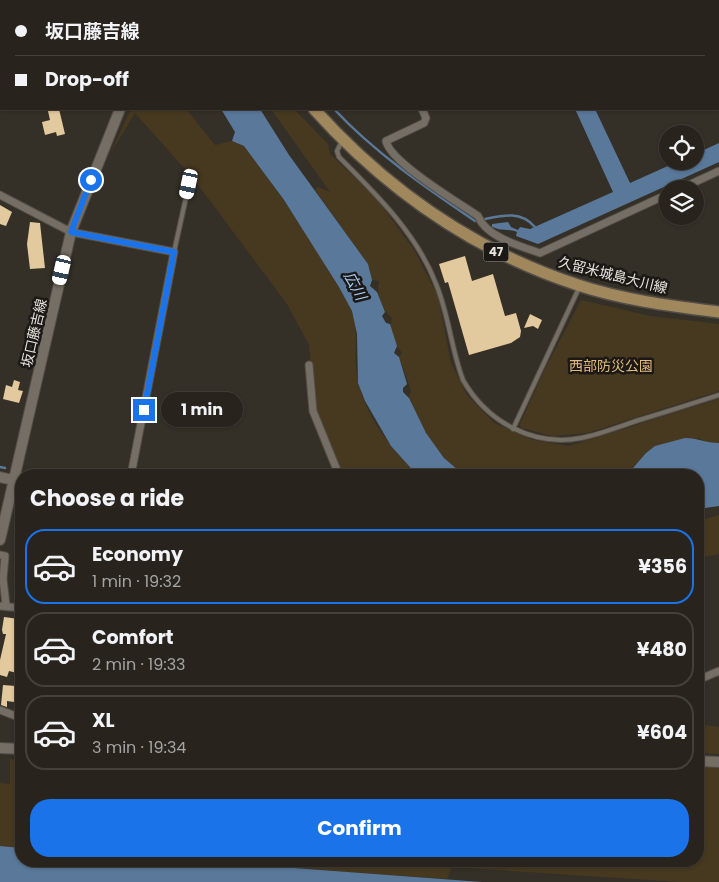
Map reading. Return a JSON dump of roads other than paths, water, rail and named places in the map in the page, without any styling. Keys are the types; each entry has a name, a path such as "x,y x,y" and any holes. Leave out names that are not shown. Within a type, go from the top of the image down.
{"main road":[{"name":"坂口藤吉線","path":"19,469 71,232 120,110"},
{"name":"久留米城島大川線","path":"315,110 342,141 395,188 458,232 505,256 580,285 665,305 719,312"},
{"path":"0,477 15,480"},
{"name":"坂口藤吉線","path":"0,540 15,487"},
{"path":"0,748 15,749"},
{"path":"704,761 719,762"}],"street":[{"path":"422,110 426,118 424,123 386,141 388,149 407,167 478,216 481,225 508,241 540,253 659,198"},
{"path":"698,180 719,170"},
{"path":"0,195 71,232 174,252 132,469"},
{"path":"308,365 313,411 337,469"},
{"path":"0,555 5,556 3,606"},
{"path":"704,677 719,671"},
{"path":"2,710 15,712"},
{"path":"2,710 15,715"}],"lane":[{"path":"342,141 337,151 339,157 394,216 417,246 436,283 457,364 470,392 497,420 513,429 535,437 554,440 581,438 719,395"},
{"path":"174,252 189,184"},
{"path":"513,429 580,285"}],"water":[{"name":"広川","path":"222,110 261,110 289,155 368,264 372,280 370,286 377,292 385,312 382,316 386,323 390,324 397,346 394,353 399,357 407,384 403,388 403,392 409,398 426,433 444,458 457,469 412,469 391,446 365,401 358,383 357,334 352,311 284,200 244,146 232,141 235,132"},
{"path":"575,110 595,110 630,183 659,170 701,170 679,180 659,180 659,189 538,244 516,236 517,232 492,227 492,224 508,222 511,227 518,230 520,227 530,229 613,192"},
{"path":"719,143 719,162 704,169 704,150"},
{"path":"685,438 719,443 719,506 704,508 704,469 632,469 655,446"},
{"path":"0,846 15,847 15,867 280,867 482,882 0,882"}],"waterway":[{"path":"335,110 383,155 475,221"},
{"path":"485,219 518,216 524,218 535,227"},
{"path":"0,467 5,468"}],"park label":[{"name":"西部防災公園","path":"611,366"}]}
